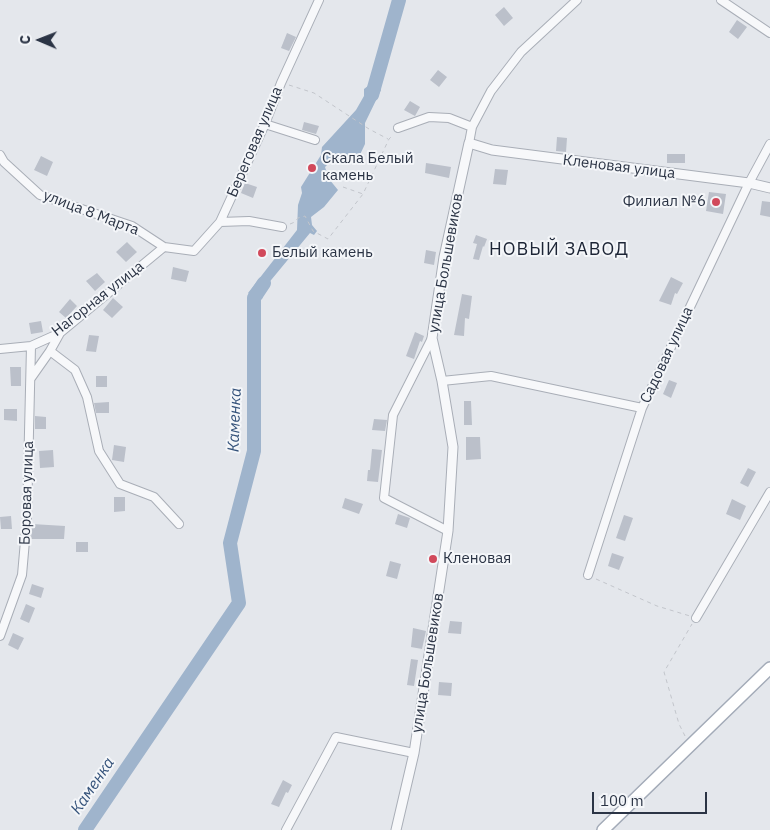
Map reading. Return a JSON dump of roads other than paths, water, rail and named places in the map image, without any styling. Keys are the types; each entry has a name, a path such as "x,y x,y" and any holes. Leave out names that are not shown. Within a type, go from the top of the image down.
{"main road":[{"path":"603,830 770,668"}],"street":[{"name":"Береговая улица","path":"164,247 194,251 220,222 319,0"},
{"name":"улица Большевиков","path":"396,830 414,753 448,531 453,447 442,381 432,338 444,257 472,127 491,91 521,52 577,0"},
{"path":"721,0 770,33"},
{"path":"398,128 429,118 449,118 472,127"},
{"path":"265,124 315,140"},
{"name":"Кленовая улица","path":"469,143 492,150 749,183 770,188"},
{"name":"Садовая улица","path":"588,575 642,408 749,183 770,144"},
{"name":"улица 8 Марта","path":"0,155 4,162 40,195 132,226 164,247"},
{"path":"220,222 249,220 282,227"},
{"name":"Нагорная улица","path":"0,349 31,346 60,333 164,247"},
{"path":"31,378 60,333"},
{"path":"432,338 393,415 384,498 448,531"},
{"name":"Боровая улица","path":"0,636 22,575 27,518 31,346"},
{"path":"50,351 75,370 87,397 99,451 120,484 154,497 179,524"},
{"path":"442,381 491,376 642,408"},
{"path":"696,618 770,492"},
{"path":"286,830 336,737 414,753"}],"water":[{"path":"377,79 381,90 365,123 365,144 357,161 341,164 334,158 325,167 329,179 338,190 324,207 311,217 312,225 317,231 314,235 310,233 267,285 262,299 254,298 248,293 297,230 298,205 302,193 301,187 321,155 322,147 356,110 364,96 364,89"}],"waterway":[{"name":"Каменка","path":"372,95 399,0"},
{"name":"Каменка","path":"85,830 239,603 230,543 254,451 254,298 264,283"}],"place":[{"name":"Скала Белый камень","path":"312,168"},
{"name":"Филиал №6","path":"716,202"},
{"name":"Белый камень","path":"262,253"},
{"name":"Кленовая","path":"433,559"}],"district":[{"name":"НОВЫЙ ЗАВОД","path":"559,250"}]}
